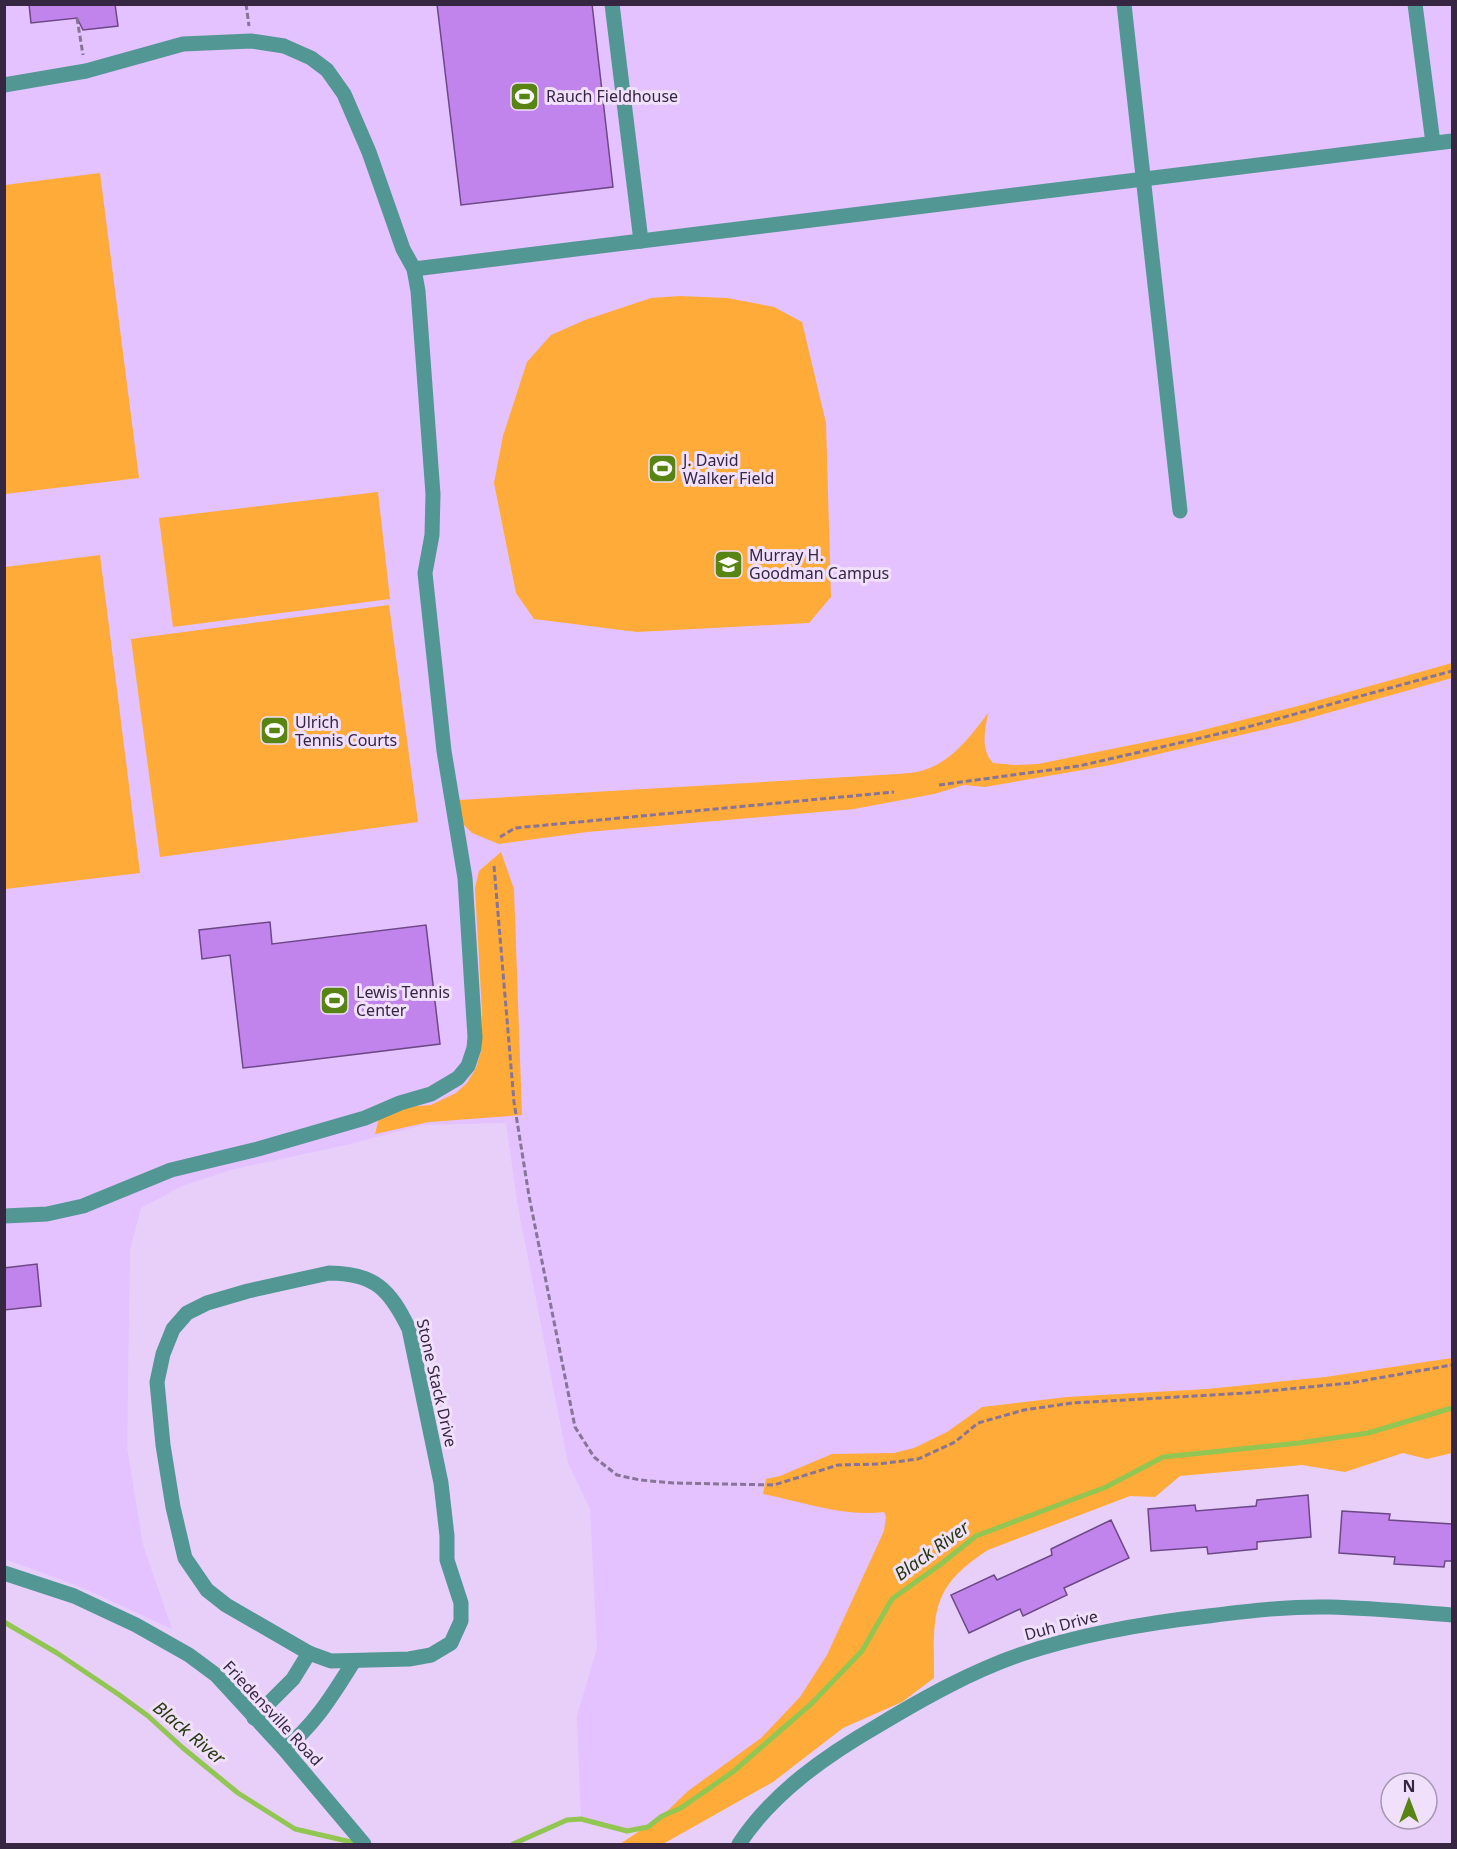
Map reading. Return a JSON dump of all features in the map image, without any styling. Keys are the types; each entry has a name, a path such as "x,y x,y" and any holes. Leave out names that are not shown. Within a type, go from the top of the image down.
{"street":[{"path":"612,4 641,241"},
{"path":"1124,4 1180,511"},
{"path":"1415,4 1433,143"},
{"path":"4,85 86,71 183,44 251,41 284,46 311,58 327,70 344,94 369,152 403,249 414,269 418,291 433,494 432,535 425,573 444,751 465,878 475,1037 468,1066 458,1078 431,1094 400,1103 365,1118 258,1149 171,1170 83,1206 47,1214 4,1216"},
{"path":"414,269 1452,141"},
{"name":"Stone Stack Drive","path":"329,1273 348,1273 366,1277 384,1289 398,1307 409,1329 441,1483 447,1536 447,1560 461,1603 461,1621 451,1643 431,1655 409,1659 331,1661 309,1653 226,1605 207,1590 185,1558 173,1507 163,1445 157,1382 163,1354 173,1329 187,1313 207,1303 248,1291 329,1273"},
{"name":"Friedensville Road","path":"4,1574 74,1596 163,1639 189,1655 216,1676 284,1749 364,1845"},
{"name":"Duh Drive","path":"739,1845 766,1811 794,1783 853,1741 917,1703 1020,1655 1125,1628 1169,1620 1283,1608 1330,1607 1452,1615"},
{"path":"254,1718 293,1680 309,1653"},
{"path":"284,1749 301,1736 325,1708 354,1661"}],"path":[{"path":"77,18 86,71"},
{"path":"939,785 1079,766 1244,728 1452,671"},
{"path":"500,837 515,828 894,792"},
{"path":"494,866 514,1102 529,1196 575,1427 594,1457 617,1475 674,1484 774,1485 838,1466 918,1459 955,1442 978,1423 1024,1410 1072,1403 1247,1393 1350,1383 1452,1365"}],"shaded area":[{"name":"Murray H. Goodman Campus","path":"4,5 1452,5 1452,1408 1163,1457 976,1536 766,1744 648,1827 627,1831 581,1819 577,1716 597,1648 590,1509 568,1463 518,1207 506,1123 423,1125 346,1145 234,1169 182,1186 141,1208 130,1250 127,1447 143,1545 172,1629 83,1588 5,1559"},
{"path":"100,173 139,478 5,494 5,185"},
{"name":"J. David Walker Field","path":"680,296 727,298 774,307 802,322 826,423 831,597 809,623 637,632 534,619 516,593 494,483 503,436 527,362 551,335 585,320 651,298"},
{"path":"378,492 390,599 173,627 159,518"},
{"path":"100,555 140,873 5,889 5,567"},
{"name":"Ulrich Tennis Courts","path":"389,605 418,822 160,857 131,639"},
{"path":"1452,663 1452,678 1292,723 1111,765 985,787 964,785 934,794 854,809 587,832 499,844 472,833 462,823 459,800 918,772 942,762 951,755 988,713 985,745 993,763 1038,764 1195,732"},
{"path":"501,852 514,889 522,1115 429,1122 375,1134 380,1114 406,1107 431,1105 456,1093 467,1083 476,1068 482,1048 482,1012 475,888 479,871"},
{"path":"1452,1358 1452,1453 1427,1459 1403,1453 1345,1472 1302,1465 1180,1476 1155,1497 1130,1496 988,1550 955,1577 945,1590 939,1604 934,1636 934,1678 902,1702 843,1728 773,1782 663,1844 620,1844 662,1816 688,1791 761,1738 800,1697 827,1655 884,1531 886,1517 884,1512 838,1511 763,1494 766,1479 780,1476 832,1454 894,1453 914,1448 947,1432 982,1407 1067,1397 1207,1389 1325,1377"}],"building":[{"path":"29,4 115,4 118,26 83,30 77,18 31,23"},
{"name":"Rauch Fieldhouse","path":"437,4 592,4 613,187 461,205"},
{"name":"Lewis Tennis Center","path":"270,922 272,944 426,925 440,1044 243,1068 230,955 202,959 199,930"},
{"path":"37,1264 41,1306 4,1310 4,1268"},
{"path":"1308,1495 1311,1537 1257,1542 1257,1549 1208,1554 1207,1547 1151,1551 1148,1509 1195,1505 1196,1511 1256,1506 1257,1500"},
{"path":"1342,1511 1390,1514 1389,1520 1452,1524 1452,1561 1445,1561 1444,1567 1394,1564 1395,1557 1339,1553"},
{"path":"1111,1520 1129,1558 1064,1588 1067,1595 1023,1616 1020,1609 969,1633 951,1595 994,1575 997,1580 1052,1555 1051,1549"}],"waterway":[{"name":"Black River","path":"513,1844 567,1820 581,1819 627,1831 648,1827 662,1816 681,1808 734,1771 811,1704 862,1651 892,1599 976,1536 1106,1487 1163,1457 1299,1443 1368,1433 1452,1408"},
{"name":"Black River","path":"4,1622 57,1653 118,1694 148,1716 238,1793 295,1829 360,1844"}],"place":[{"name":"Rauch Fieldhouse","path":"525,96"},
{"name":"J. David Walker Field","path":"662,469"},
{"name":"Murray H. Goodman Campus","path":"728,564"},
{"name":"Ulrich Tennis Courts","path":"274,731"},
{"name":"Lewis Tennis Center","path":"335,1001"}]}
